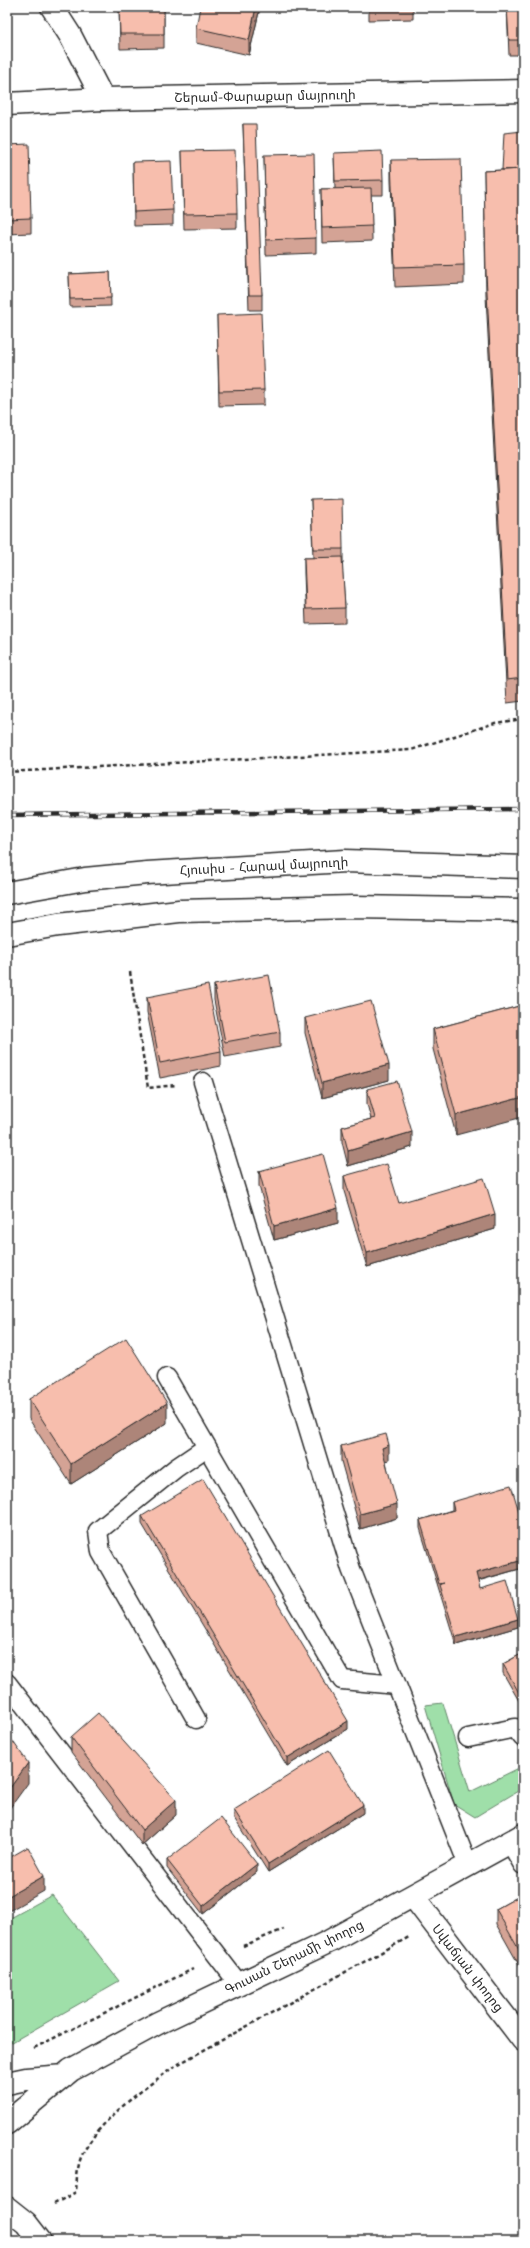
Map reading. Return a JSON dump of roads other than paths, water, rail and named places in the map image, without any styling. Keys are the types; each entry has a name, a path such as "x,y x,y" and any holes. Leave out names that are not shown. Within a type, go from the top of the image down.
{"main road":[{"path":"52,7 70,35 103,99"},
{"name":"Շերամ-Փարաքար մայրուղի","path":"7,104 103,99 523,92"},
{"name":"Հյուսիս - Հարավ մայրուղի","path":"7,893 85,879 147,872 344,861 523,868"},
{"path":"7,934 58,925 179,911 354,907 523,910"},
{"name":"Գուսան Շերամի փողոց","path":"7,2123 71,2070 158,2024 330,1941 517,1838"},
{"name":"Սվաճյան փողոց","path":"412,1896 523,2040"},
{"name":"Գուսան Շերամի փողոց","path":"7,2083 26,2079 64,2076"},
{"path":"7,2208 26,2224 40,2241"}],"lane":[{"path":"203,1082 351,1569 468,1865"},
{"path":"167,1378 342,1680 397,1685"},
{"path":"196,1718 100,1552 98,1531 176,1468 207,1447"},
{"path":"7,1683 239,1984"},
{"path":"468,1738 515,1728 523,1738"},
{"path":"517,1838 523,1865"}],"railway":[{"path":"7,815 523,809"}]}
